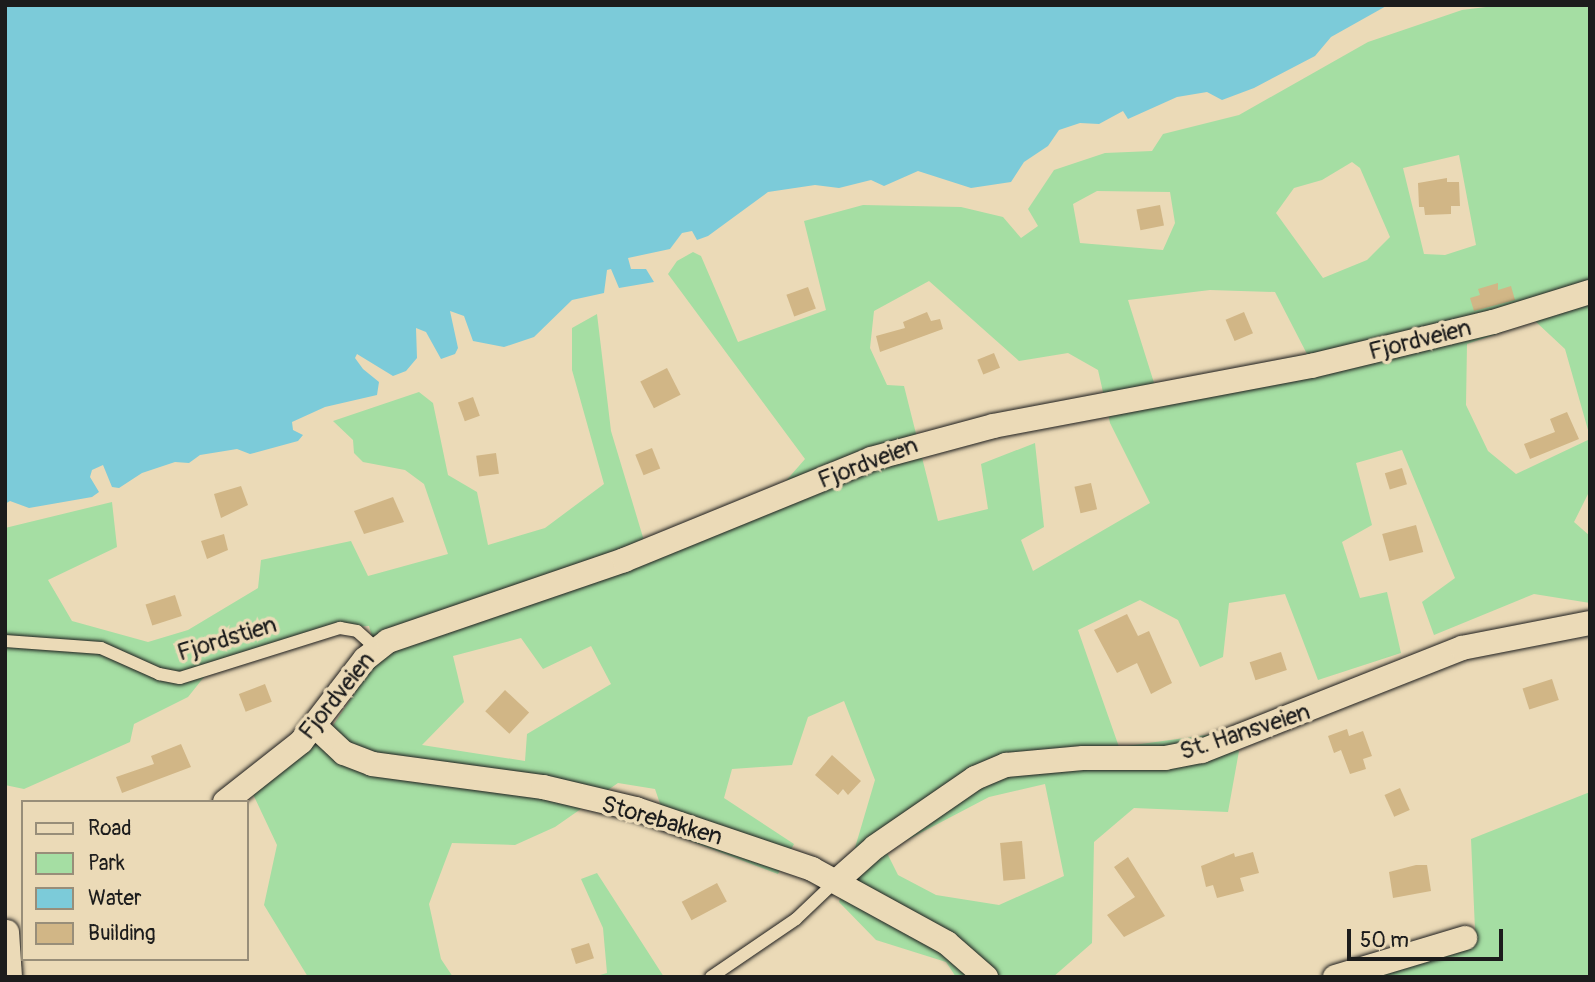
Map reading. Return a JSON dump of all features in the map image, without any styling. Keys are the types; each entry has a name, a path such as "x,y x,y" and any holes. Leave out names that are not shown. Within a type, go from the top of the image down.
{"street":[{"name":"Fjordveien","path":"227,800 316,727 376,648 507,597 624,561 871,459 930,439 1311,366 1493,322 1590,292"},
{"name":"St. Hansveien","path":"839,879 875,847 975,778 1006,765 1083,758 1165,758 1202,751 1462,648 1590,623"},
{"name":"Storebakken","path":"316,727 344,753 372,764 543,787 636,809 839,879 947,943 986,977"},
{"path":"10,977 12,930"},
{"path":"1335,977 1465,938"}],"lane":[{"name":"Fjordstien","path":"5,641 101,648 159,674 180,678 340,628 358,631 376,648"},
{"path":"711,977 796,919 839,879"}],"green space":[{"path":"1502,5 1590,5 1590,437 1565,349 1535,321 1467,344 1466,405 1488,451 1516,474 1590,439 1590,490 1574,522 1590,536 1590,603 1534,594 1434,635 1422,602 1455,578 1402,450 1356,463 1372,525 1342,542 1360,598 1387,592 1401,653 1318,680 1285,594 1229,603 1223,657 1200,667 1178,620 1140,600 1078,630 1119,747 1214,734 1239,751 1228,812 1134,808 1094,842 1092,943 1053,977 956,977 946,962 876,940 839,902 875,780 844,701 808,717 792,765 732,769 724,798 794,844 778,874 670,833 655,789 618,783 555,827 515,845 452,843 429,904 441,959 453,977 308,977 264,905 277,845 252,792 330,730 378,658 369,626 318,629 204,677 188,697 134,724 130,742 24,789 5,785 5,528 112,502 117,547 48,580 72,621 148,642 188,630 258,588 261,560 351,541 368,576 448,554 424,484 405,470 363,462 354,453 353,440 333,421 419,392 433,403 448,475 477,492 488,545 545,528 604,484 572,370 572,328 597,314 611,431 645,544 778,490 805,459 668,274 677,261 693,252 701,256 738,342 826,310 804,221 863,205 961,207 1003,217 1021,238 1038,226 1028,209 1054,170 1105,153 1152,151 1163,134 1239,115 1368,42 1462,10","holes":["1459,155 1476,245 1445,255 1424,254 1403,168","1352,162 1360,168 1390,237 1367,260 1323,278 1276,213 1294,188 1322,180","1097,191 1170,192 1175,223 1163,250 1080,243 1073,204","929,281 1019,361 1068,353 1098,370 1110,423 1150,503 1033,571 1021,540 1044,527 1035,443 981,464 988,509 938,521 904,386 887,385 870,348 874,311","1210,290 1275,292 1307,354 1155,386 1128,300","521,638 543,669 591,646 611,684 527,734 525,761 422,745 464,702 453,656","1045,784 1064,876 999,905 936,895 898,875 886,851 989,797"]},
{"path":"1590,792 1590,977 1350,977 1452,952 1475,930 1471,839"},
{"path":"597,873 664,977 593,977 607,973 603,928 581,879"}],"water":[{"path":"5,5 1388,5 1331,37 1315,56 1254,88 1222,100 1207,92 1177,97 1128,119 1123,111 1099,124 1080,123 1059,130 1048,146 1024,162 1011,182 971,188 918,171 884,186 871,180 839,188 815,185 768,192 708,236 697,240 692,231 682,233 670,249 628,258 631,269 646,269 654,282 619,288 611,269 607,270 604,293 572,300 534,337 504,347 473,341 464,316 450,311 458,348 455,354 441,359 426,332 416,328 417,358 406,371 393,376 357,354 355,358 363,369 379,382 377,395 325,407 292,422 293,430 303,435 298,441 250,454 237,449 200,455 189,463 175,462 142,473 119,488 112,487 103,465 92,470 90,477 99,492 92,497 29,508 10,501 5,504"}],"building":[{"path":"1447,178 1447,182 1459,182 1460,206 1451,206 1451,214 1425,215 1424,207 1419,207 1418,183"},
{"path":"1160,205 1164,226 1140,230 1136,210"},
{"path":"1498,283 1498,290 1511,286 1515,300 1474,311 1470,298 1480,295 1478,289"},
{"path":"808,287 816,309 794,316 786,295"},
{"path":"927,312 931,321 940,319 943,329 880,352 876,336 905,328 903,322"},
{"path":"1244,312 1253,333 1235,341 1226,320"},
{"path":"994,353 1000,368 983,375 977,360"},
{"path":"667,368 681,395 654,408 640,382"},
{"path":"473,397 480,416 465,421 458,402"},
{"path":"1567,412 1579,439 1530,459 1524,444 1555,432 1550,419"},
{"path":"652,448 660,468 644,475 635,455"},
{"path":"496,453 499,474 479,477 476,456"},
{"path":"1402,468 1407,484 1390,490 1385,473"},
{"path":"1091,483 1097,509 1081,513 1074,487"},
{"path":"241,486 248,505 221,518 214,494"},
{"path":"393,497 404,522 364,534 354,511"},
{"path":"1416,525 1423,552 1389,561 1382,534"},
{"path":"224,534 228,550 207,559 201,541"},
{"path":"175,595 182,616 152,626 146,605"},
{"path":"1127,614 1138,636 1149,631 1172,683 1151,694 1137,663 1117,673 1094,630"},
{"path":"1281,652 1287,670 1255,680 1250,662"},
{"path":"1552,679 1559,700 1529,710 1523,689"},
{"path":"265,684 272,702 246,712 239,694"},
{"path":"505,690 529,713 509,734 485,711"},
{"path":"1347,729 1349,736 1363,731 1372,756 1363,759 1366,769 1350,774 1341,750 1334,753 1328,736"},
{"path":"181,744 191,767 122,793 116,777 154,764 151,756"},
{"path":"832,755 861,781 848,795 843,789 838,795 815,775"},
{"path":"1400,788 1410,810 1394,817 1384,795"},
{"path":"1022,841 1025,879 1003,881 1000,843"},
{"path":"1253,852 1259,873 1240,878 1244,891 1217,898 1213,885 1206,887 1201,866 1234,853 1235,857"},
{"path":"1128,857 1165,916 1124,937 1107,915 1135,897 1114,867"},
{"path":"1427,865 1431,891 1393,898 1389,872"},
{"path":"717,883 727,902 692,920 682,902"},
{"path":"589,943 594,958 576,964 571,949"}]}
